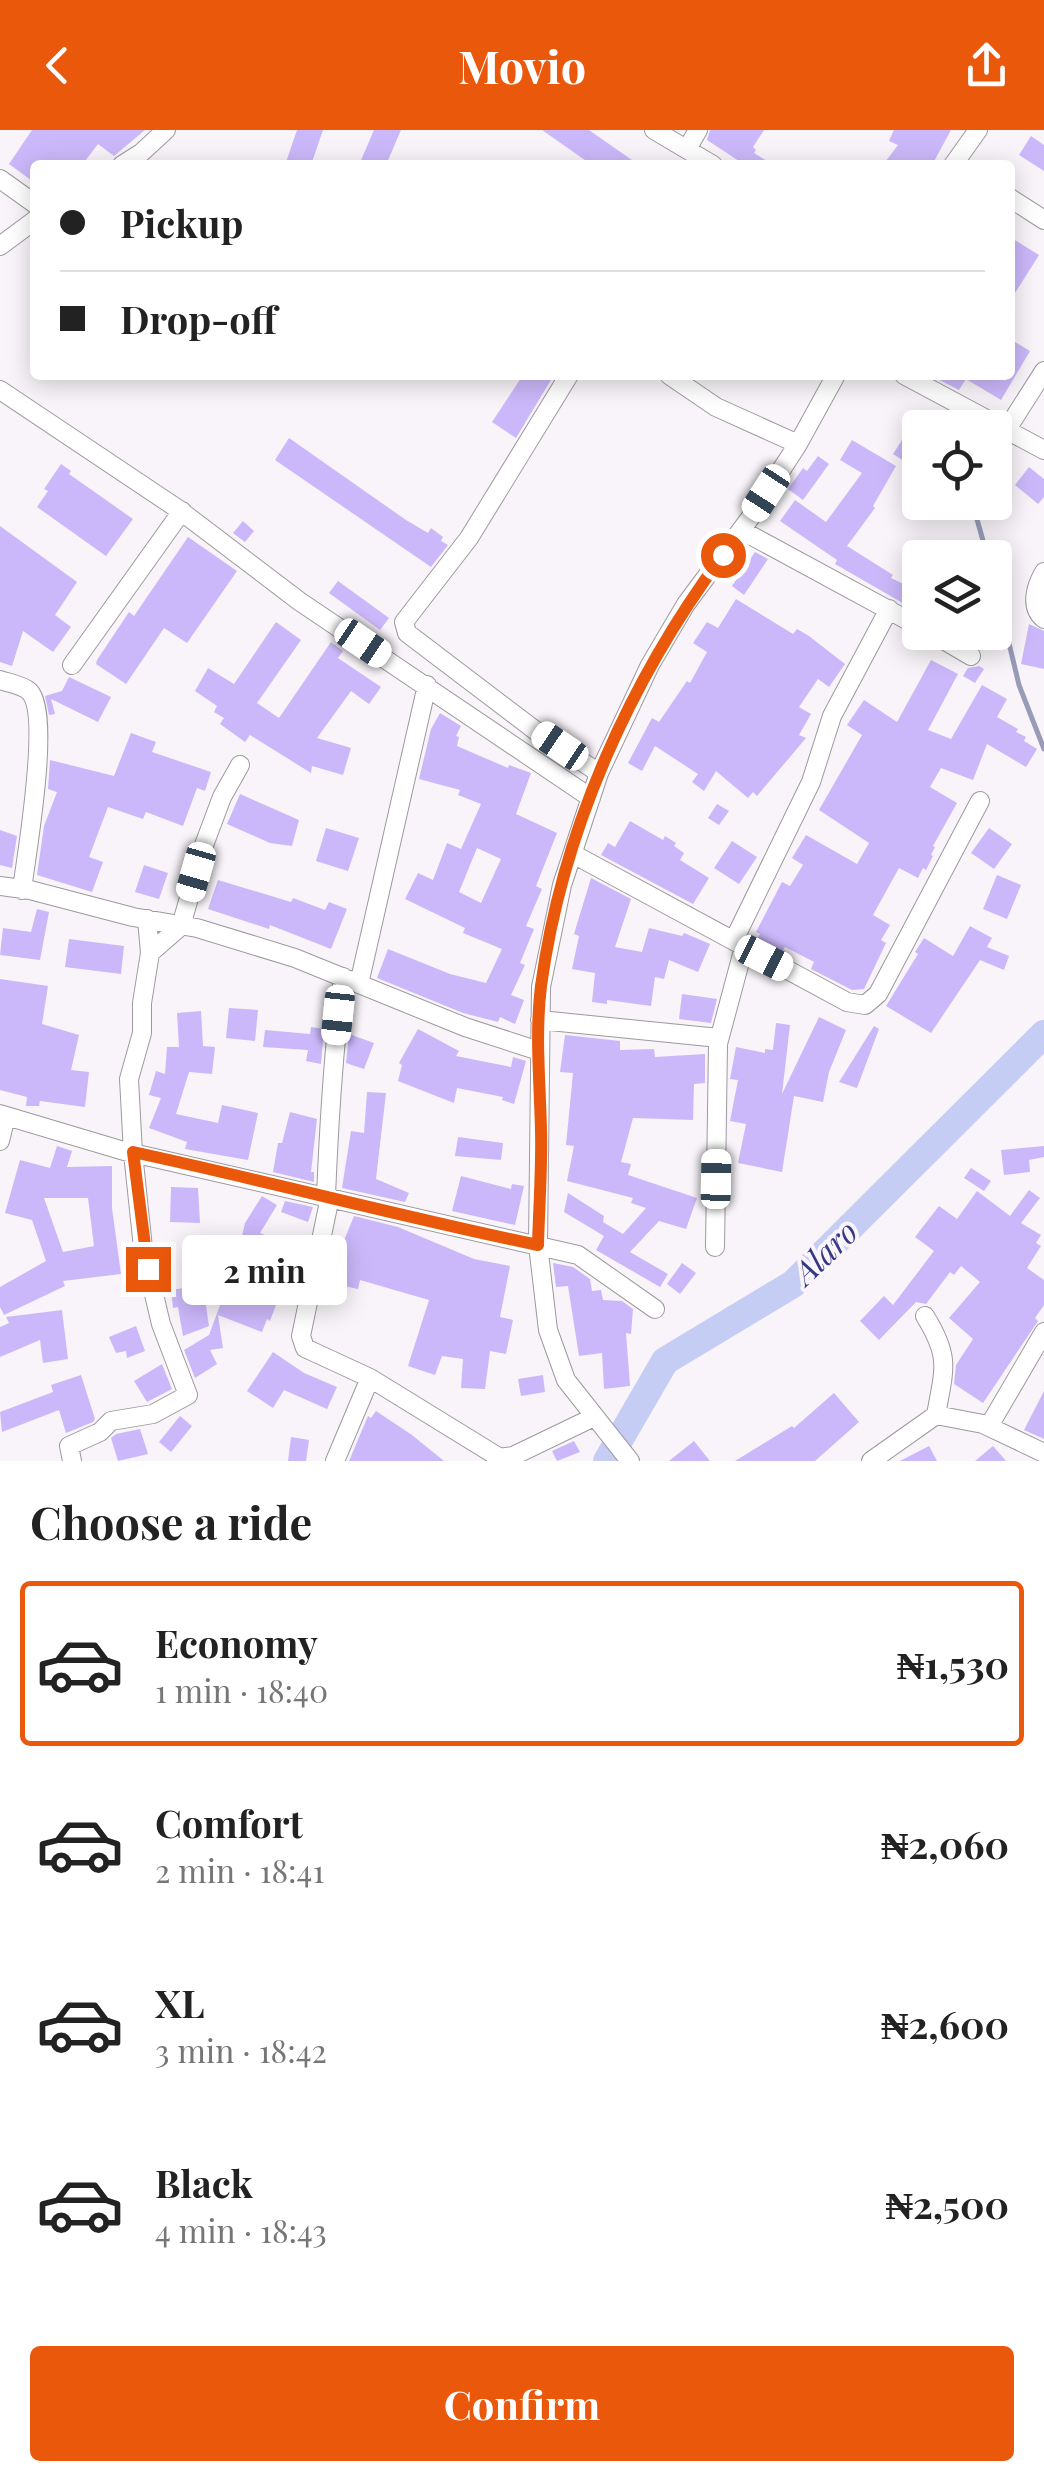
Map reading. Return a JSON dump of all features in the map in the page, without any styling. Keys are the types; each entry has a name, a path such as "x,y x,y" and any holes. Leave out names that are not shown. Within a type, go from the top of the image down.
{"street":[{"path":"130,160 166,130"},
{"path":"654,130 704,160"},
{"path":"686,150 698,130"},
{"path":"959,160 978,130"},
{"path":"0,179 30,200"},
{"path":"1015,201 1044,220"},
{"path":"0,246 30,224"},
{"path":"1012,420 1044,372"},
{"path":"566,380 469,538 404,622 407,632 536,730 599,772"},
{"path":"677,380 716,407 798,444"},
{"path":"630,1461 558,1364 548,1330 538,1245 541,987 562,885 599,772 650,664 686,604 798,444 833,380"},
{"path":"913,380 970,410"},
{"path":"0,390 182,512 299,601 591,798"},
{"path":"1012,432 1044,450"},
{"path":"72,665 182,512"},
{"path":"741,530 902,616"},
{"path":"1044,572 1034,603 1044,618"},
{"path":"716,1247 719,1038 739,944 811,782 832,716 890,609"},
{"path":"961,650 971,656"},
{"path":"0,680 28,690 33,698 40,744 22,890"},
{"path":"426,685 331,1068 334,1088 328,1197 300,1336 304,1348 313,1354 370,1378 500,1458 594,1417"},
{"path":"150,952 181,926 204,845 222,797 240,764"},
{"path":"572,854 847,1002 865,1004 878,994 980,801"},
{"path":"0,886 181,926 295,958 538,1051"},
{"path":"72,1461 69,1446 100,1432 111,1421 154,1414 188,1395 161,1324 146,1262 133,1152 129,1079 142,1034 142,1003 150,952 147,919"},
{"path":"540,1020 719,1038"},
{"path":"0,1141 3,1115 133,1152 578,1255 656,1309"},
{"path":"925,1316 944,1354 936,1415"},
{"path":"989,1426 1044,1332"},
{"path":"335,1461 370,1378"},
{"path":"871,1461 936,1415 989,1426 1044,1453"}],"building":[{"path":"32,130 145,130 114,156 98,144 86,160 30,160 30,179 9,164"},
{"path":"297,130 323,130 313,160 287,160"},
{"path":"374,130 401,130 388,160 361,160"},
{"path":"542,130 589,130 632,160 585,160"},
{"path":"710,130 764,130 753,147 754,153 765,160 737,160 707,140"},
{"path":"894,130 951,130 935,160 887,160 898,145 889,141"},
{"path":"1031,136 1044,145 1044,171 1019,155"},
{"path":"1015,240 1039,255 1015,293"},
{"path":"1015,342 1030,351 1015,376"},
{"path":"520,380 551,380 516,438 492,422"},
{"path":"940,380 965,380 959,390"},
{"path":"968,380 1013,380 1001,400"},
{"path":"289,438 406,520 428,533 431,528 443,537 441,541 448,545 431,567 275,460"},
{"path":"852,440 896,466 875,508 847,546 902,583 902,603 835,564 837,560 780,521 795,500 826,522 862,473 840,460"},
{"path":"902,440 902,460 893,454"},
{"path":"818,456 829,464 803,500 788,489 803,468 807,471"},
{"path":"61,464 71,471 69,474 133,519 106,556 37,507"},
{"path":"1029,467 1044,479 1044,497 1038,504 1015,485"},
{"path":"243,521 254,531 245,542 233,533"},
{"path":"0,526 77,582 55,615 71,627 53,652 23,631 12,666 0,662"},
{"path":"188,537 237,571 187,643 164,628 126,684 96,664 97,660 129,612 134,616"},
{"path":"755,552 768,559 744,595 732,586"},
{"path":"338,581 389,618 380,630 329,593"},
{"path":"736,599 793,634 797,629 809,636 845,664 829,687 818,679 799,707 811,714 799,735 806,738 757,796 753,792 748,798 716,771 704,791 692,782 698,774 655,746 642,771 628,763 652,718 659,722 687,681 690,683 707,652 693,643 707,622 718,628"},
{"path":"276,622 301,640 257,703 279,718 331,642 343,651 338,658 381,687 369,704 351,691 317,738 351,748 343,775 312,766 311,773 250,735 245,742 220,724 224,718 214,712 217,706 195,691 208,668 234,684"},
{"path":"1029,624 1044,631 1044,669 1021,664"},
{"path":"931,660 958,674 928,730 951,739 982,685 1007,699 997,717 1018,729 1016,732 1026,737 1024,741 1037,749 1026,767 987,744 973,780 941,768 930,787 957,803 933,846 926,870 923,868 918,878 899,868 873,915 890,925 881,940 886,943 864,989 852,990 811,969 814,962 785,947 782,952 757,939 760,934 756,932 782,882 790,886 803,865 792,858 806,835 857,864 869,843 819,810 862,735 847,725 864,700 897,722"},
{"path":"968,668 984,669 975,683 963,676"},
{"path":"69,677 111,697 98,722 51,699 55,714 49,715 45,696 62,691"},
{"path":"440,713 461,726 457,746 508,768 509,765 531,773 516,814 557,833 536,886 542,889 526,926 534,929 520,963 525,965 511,995 524,1000 515,1024 500,1017 498,1022 463,1013 377,978 388,949 450,974 486,983 502,949 463,933 465,928 405,899 418,873 433,880 447,843 461,849 481,804 458,795 460,790 419,779 431,729","holes":["477,848 501,859 481,903 459,892"]},
{"path":"131,733 156,742 152,752 211,772 205,791 197,788 183,826 146,812 143,819 108,807 89,857 103,862 92,892 37,875 44,826 57,792 48,789 50,760 114,776"},
{"path":"240,794 299,820 292,846 270,843 227,824"},
{"path":"717,804 729,811 719,825 708,818"},
{"path":"630,821 676,843 674,846 684,853 680,860 709,878 693,904 601,855 608,843 615,847"},
{"path":"326,828 359,838 348,871 316,861"},
{"path":"989,828 1012,844 994,869 971,853"},
{"path":"0,830 17,836 12,868 0,865"},
{"path":"732,841 757,857 739,884 714,868"},
{"path":"144,865 168,873 159,899 135,892"},
{"path":"997,875 1021,885 1007,919 983,909"},
{"path":"591,878 631,899 615,947 642,952 649,928 682,936 684,933 710,944 698,972 669,960 664,979 655,977 651,1006 607,1000 607,1004 592,1002 595,973 572,969 579,936 574,934"},
{"path":"218,880 325,910 329,902 347,909 331,949 270,925 269,929 208,909"},
{"path":"37,909 49,912 40,960 0,955 3,928 31,932"},
{"path":"970,926 992,938 987,947 1009,956 1004,970 980,960 931,1033 886,1006 924,938 953,956"},
{"path":"69,939 124,946 121,974 65,967"},
{"path":"0,979 48,986 42,1024 79,1035 71,1070 89,1072 85,1107 40,1101 39,1106 26,1106 27,1097 0,1090"},
{"path":"682,994 717,999 711,1023 679,1019"},
{"path":"229,1008 258,1010 255,1041 226,1038"},
{"path":"201,1011 203,1046 215,1047 212,1074 189,1072 176,1114 218,1123 222,1105 258,1113 248,1160 185,1149 187,1142 149,1128 161,1098 149,1095 156,1071 165,1074 167,1047 179,1047 177,1013"},
{"path":"819,1017 846,1030 829,1072 823,1102 794,1096 782,1172 738,1163 746,1124 730,1121 738,1080 730,1079 736,1047 765,1053 765,1049 773,1050 776,1023 790,1025 782,1094"},
{"path":"874,1026 879,1029 857,1088 839,1082"},
{"path":"311,1027 324,1029 321,1064 306,1061 308,1050 263,1047 265,1030 310,1034"},
{"path":"418,1029 459,1051 456,1056 511,1067 513,1057 526,1061 514,1104 502,1100 503,1097 457,1088 454,1103 398,1081 402,1065 399,1063"},
{"path":"349,1034 374,1043 364,1069 346,1063"},
{"path":"565,1035 620,1041 620,1050 654,1049 655,1057 705,1054 705,1083 694,1084 693,1120 633,1118 621,1162 631,1164 628,1175 697,1198 686,1229 659,1221 630,1252 668,1274 660,1287 596,1250 604,1236 564,1212 568,1193 604,1216 603,1222 623,1234 646,1208 631,1203 633,1198 567,1181 574,1146 566,1145 573,1073 560,1072"},
{"path":"367,1092 386,1093 376,1179 409,1193 405,1202 342,1188 351,1131 364,1133"},
{"path":"290,1112 317,1119 311,1172 314,1182 273,1172 278,1143 282,1143"},
{"path":"458,1137 503,1143 501,1160 455,1156"},
{"path":"57,1146 72,1151 67,1167 112,1166 112,1208 121,1274 63,1281 65,1286 4,1315 0,1287 46,1261 32,1220 5,1213 20,1160 50,1168","holes":["44,1198 88,1198 94,1246 63,1252"]},
{"path":"1044,1146 1044,1157 1029,1160 1030,1172 1004,1175 1001,1150"},
{"path":"971,1168 991,1181 984,1191 964,1178"},
{"path":"461,1176 511,1189 512,1184 524,1186 515,1225 452,1211"},
{"path":"171,1187 198,1188 200,1223 170,1222"},
{"path":"1029,1190 1040,1198 1021,1223 1041,1235 1036,1243 1041,1246 1027,1268 1044,1280 1044,1305 1035,1318 1038,1321 983,1403 954,1384 956,1365 973,1339 949,1318 980,1282 961,1266 954,1275 950,1272 926,1304 916,1302 879,1340 860,1321 884,1296 893,1305 934,1251 915,1237 939,1206 957,1219 977,1191 1010,1216"},
{"path":"262,1196 277,1205 260,1233 306,1252 293,1281 286,1278 262,1332 218,1315 223,1348 210,1350 217,1364 195,1378 184,1350 209,1335 235,1265 245,1223"},
{"path":"285,1201 313,1207 308,1222 281,1212"},
{"path":"354,1216 398,1227 474,1259 510,1266 500,1317 513,1320 506,1354 490,1351 485,1389 461,1388 463,1359 442,1356 435,1375 408,1366 429,1300 360,1280 358,1289 330,1283 337,1248 341,1248"},
{"path":"553,1263 573,1267 590,1279 592,1291 601,1290 603,1300 622,1301 633,1309 631,1334 626,1333 630,1386 604,1389 602,1353 579,1356 568,1286 556,1287"},
{"path":"682,1263 696,1273 680,1294 667,1284"},
{"path":"203,1285 209,1326 183,1336 171,1290"},
{"path":"62,1310 68,1359 43,1363 40,1340 0,1357 0,1327 9,1323 6,1317"},
{"path":"136,1326 145,1351 127,1358 126,1351 116,1353 109,1337"},
{"path":"273,1352 304,1373 337,1387 327,1409 284,1390 273,1408 247,1391"},
{"path":"162,1364 172,1389 147,1402 134,1381"},
{"path":"81,1375 93,1422 66,1433 59,1410 2,1432 0,1412 53,1392 51,1385"},
{"path":"543,1375 545,1392 521,1396 518,1379"},
{"path":"1044,1391 1044,1439 1024,1430"},
{"path":"834,1393 859,1422 815,1461 735,1461 794,1428"},
{"path":"376,1411 444,1461 349,1461 368,1416 371,1418"},
{"path":"180,1416 192,1426 171,1452 159,1442"},
{"path":"140,1429 148,1454 118,1461 111,1438"},
{"path":"291,1437 309,1440 306,1461 288,1461"},
{"path":"574,1441 580,1452 557,1461 552,1451"},
{"path":"694,1441 710,1461 669,1461"},
{"path":"929,1446 937,1461 900,1461"},
{"path":"993,1446 1006,1461 975,1461"}],"waterway":[{"path":"977,520 983,540"},
{"path":"1011,650 1019,685 1044,749"},
{"name":"Alaro","path":"607,1461 665,1361 793,1284 1044,1034"}],"route":[{"path":"148,1269 133,1152 538,1245 541,987 562,885 599,772 650,664 686,604 723,555"}]}
